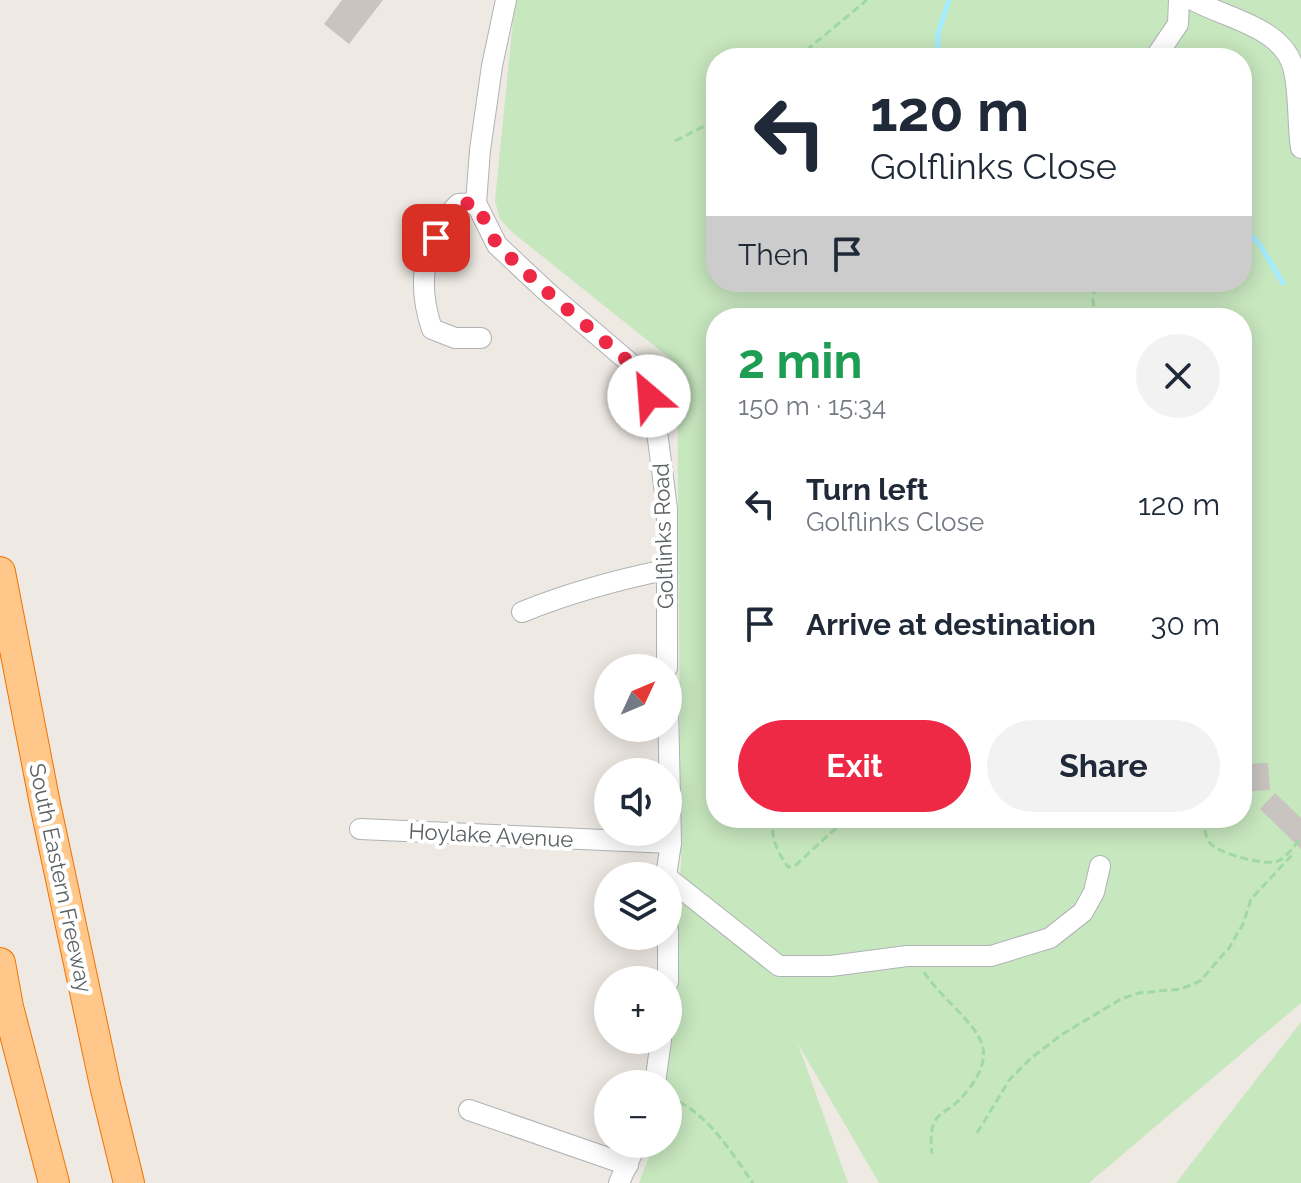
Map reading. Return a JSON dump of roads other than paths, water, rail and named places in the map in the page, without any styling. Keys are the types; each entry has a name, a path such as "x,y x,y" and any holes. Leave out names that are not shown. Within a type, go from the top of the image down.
{"highway":[{"name":"South Eastern Freeway","path":"0,572 45,804 129,1183"},
{"path":"0,963 8,1007 54,1183"}],"street":[{"path":"481,338 455,338 432,329 423,303 425,259 446,217 458,204 476,203 480,150 506,0"},
{"path":"1162,48 1178,24 1179,0"},
{"path":"1193,0 1274,39 1287,53 1293,69 1301,148"},
{"name":"Golflinks Road","path":"476,203 497,245 644,375 658,439 667,509 667,654"},
{"path":"522,612 584,589 665,570"},
{"name":"Hoylake Avenue","path":"360,829 594,840"},
{"path":"682,889 779,966 831,966 907,956 991,956 1050,938 1083,912 1094,892 1100,866"},
{"path":"469,1110 624,1174"}],"waterway":[{"path":"938,48 938,34 949,0"},
{"path":"1252,237 1283,283"}]}
